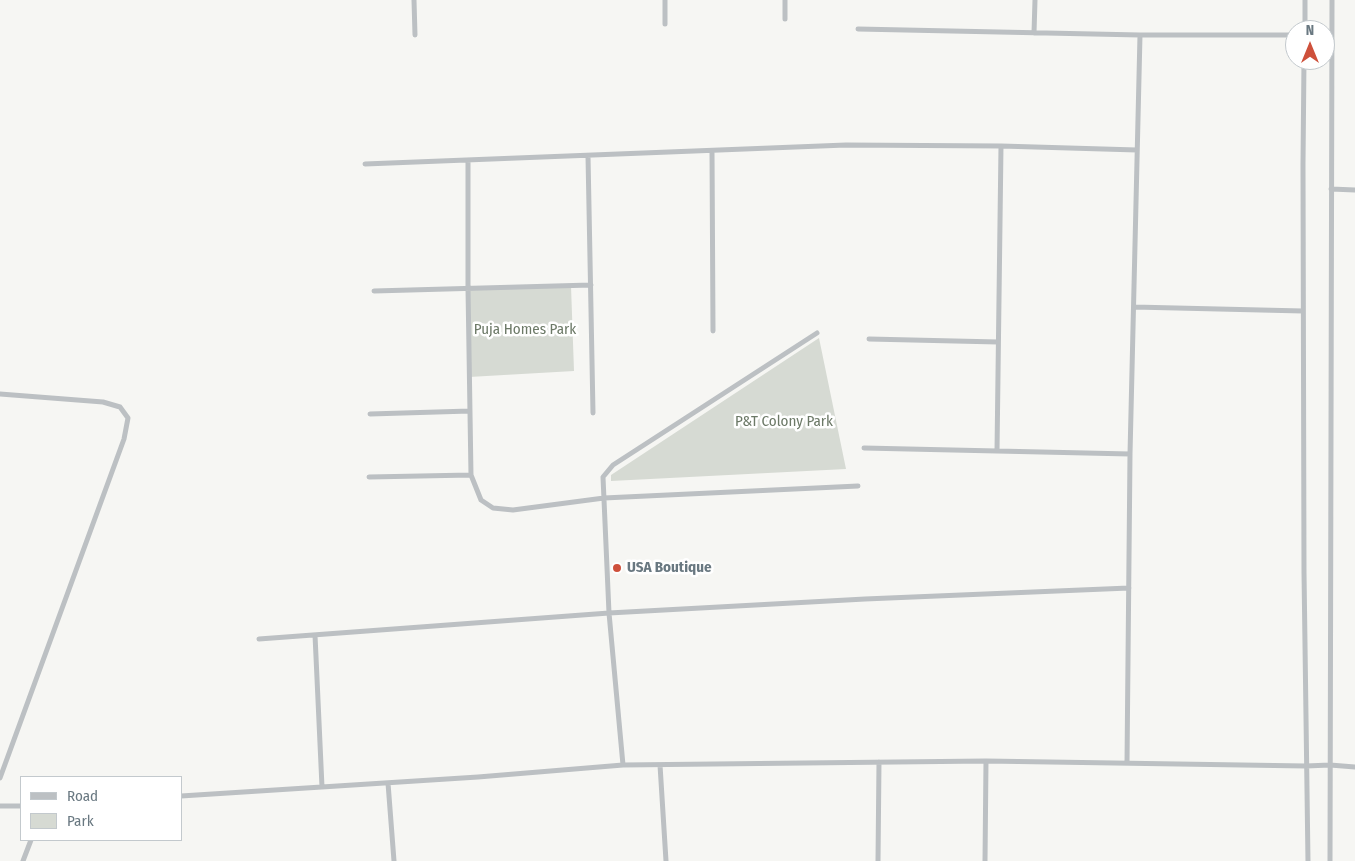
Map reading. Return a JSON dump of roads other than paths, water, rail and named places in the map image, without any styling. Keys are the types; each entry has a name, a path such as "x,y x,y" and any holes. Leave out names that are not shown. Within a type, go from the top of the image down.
{"street":[{"path":"414,0 415,35"},
{"path":"665,0 665,24"},
{"path":"785,0 785,20"},
{"path":"1034,33 1035,0"},
{"path":"1304,20 1305,0"},
{"path":"1330,861 1332,0"},
{"path":"858,28 1140,35 1285,35"},
{"path":"1127,763 1130,454 1140,35"},
{"path":"1304,70 1304,572 1308,861"},
{"path":"365,164 846,146 1000,146 1137,150"},
{"path":"997,451 1000,146"},
{"path":"712,151 713,331"},
{"path":"588,156 593,413"},
{"path":"468,160 471,475 481,500 493,508 513,510 604,498 858,486"},
{"path":"1331,190 1355,190"},
{"path":"374,291 591,285"},
{"path":"1134,307 1303,311"},
{"path":"623,765 609,613 603,477 613,466 817,334"},
{"path":"869,339 998,342"},
{"path":"0,394 103,402 120,407 128,418 121,448 0,778"},
{"path":"370,414 470,411"},
{"path":"864,448 1130,454"},
{"path":"369,477 471,475"},
{"path":"259,639 609,613 865,599 1129,588"},
{"path":"314,635 322,787"},
{"path":"878,762 878,861"},
{"path":"182,796 478,777 623,765 986,762 1330,765 1355,767"},
{"path":"985,861 986,762"},
{"path":"660,765 666,861"},
{"path":"388,783 394,861"},
{"path":"0,806 20,806"},
{"path":"24,861 31,841"}],"place":[{"name":"USA Boutique","path":"617,568"}],"park label":[{"name":"Puja Homes Park","path":"525,330"},
{"name":"P&T Colony Park","path":"784,422"}]}
